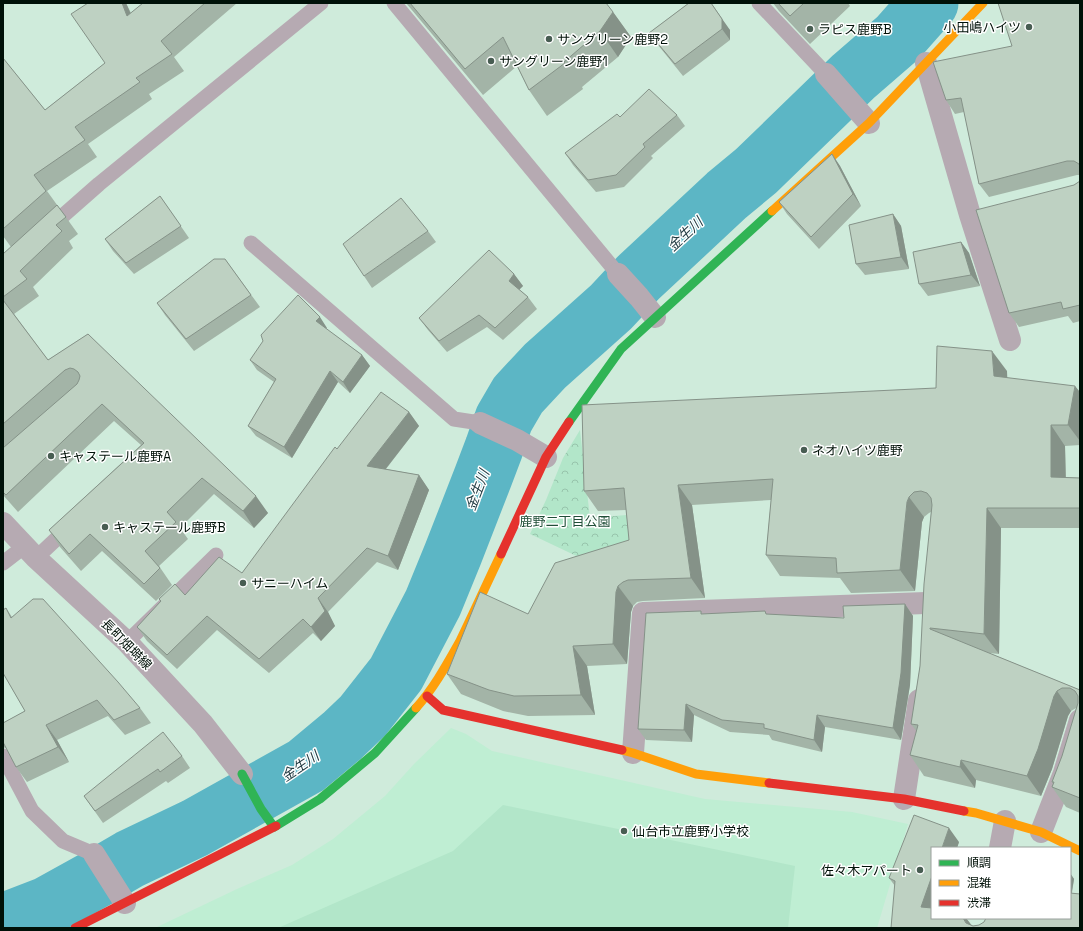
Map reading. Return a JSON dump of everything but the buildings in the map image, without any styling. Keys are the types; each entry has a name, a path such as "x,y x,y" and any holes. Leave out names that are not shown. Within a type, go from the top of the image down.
{"street":[{"path":"76,928 120,895 274,827 320,799 375,753 427,696 449,661 467,626 546,457 578,408 621,349 869,123 983,3"},
{"path":"926,63 970,215 1010,340"},
{"path":"826,74 869,123"},
{"path":"970,215 992,209"},
{"path":"618,274 655,317"},
{"path":"480,423 517,440 546,457"},
{"name":"長町畑塒線","path":"3,523 30,552 127,642 203,724 242,774"},
{"path":"633,753 643,613 927,596 925,626"},
{"path":"904,799 922,678"},
{"path":"427,696 443,710 633,753 696,774 904,799 976,813 1041,832 1080,851"},
{"path":"1041,832 1064,773 1080,720"},
{"path":"242,774 261,810 274,827"},
{"path":"1000,847 1005,821"},
{"path":"94,854 120,895"}],"lane":[{"path":"39,237 99,184 321,3"},
{"path":"394,3 618,274"},
{"path":"759,3 826,74"},
{"path":"251,244 454,419 480,423"},
{"path":"3,563 30,552 82,514"},
{"path":"127,642 216,555"},
{"path":"3,756 32,811 63,842 94,854"}],"shaded area":[{"name":"仙台市立鹿野小学校","path":"451,728 466,734 492,751 705,799 852,812 908,824 877,928 155,928 292,865 333,839 385,796 414,764"}],"green space":[{"name":"鹿野二丁目公園","path":"580,430 590,518 663,512 664,538 587,561 530,534 563,458"},
{"path":"503,805 795,866 788,928 278,928 453,851"}],"waterway":[{"name":"金生川","path":"3,923 47,906 130,859 195,828 306,766 363,716 396,674 433,603 483,477 504,419 518,395 545,366 611,307 638,278 727,195 756,171 853,77 898,38 929,3"}],"traffic: fast":[{"path":"569,422 621,349 772,211"},
{"path":"276,826 320,799 375,753 416,708"},
{"path":"242,774 261,809 274,827"}],"traffic: slow":[{"path":"772,211 869,123 983,3"},
{"path":"416,708 434,684 460,641 501,554"},
{"path":"622,750 696,774 769,783"},
{"path":"964,811 976,813 1041,832 1080,851"}],"traffic: jam":[{"path":"501,554 546,457 569,422"},
{"path":"427,696 443,710 622,750"},
{"path":"769,783 904,799 964,811"},
{"path":"75,928 276,826"}],"place":[{"name":"小田嶋ハイツ","path":"1029,27"},
{"name":"ラピス鹿野B","path":"810,29"},
{"name":"サングリーン鹿野2","path":"549,39"},
{"name":"サングリーン鹿野1","path":"491,61"},
{"name":"ネオハイツ鹿野","path":"804,450"},
{"name":"キャステール鹿野A","path":"51,456"},
{"name":"キャステール鹿野B","path":"105,527"},
{"name":"サニーハイム","path":"243,583"},
{"name":"仙台市立鹿野小学校","path":"624,831"},
{"name":"佐々木アパート","path":"920,870"}]}
